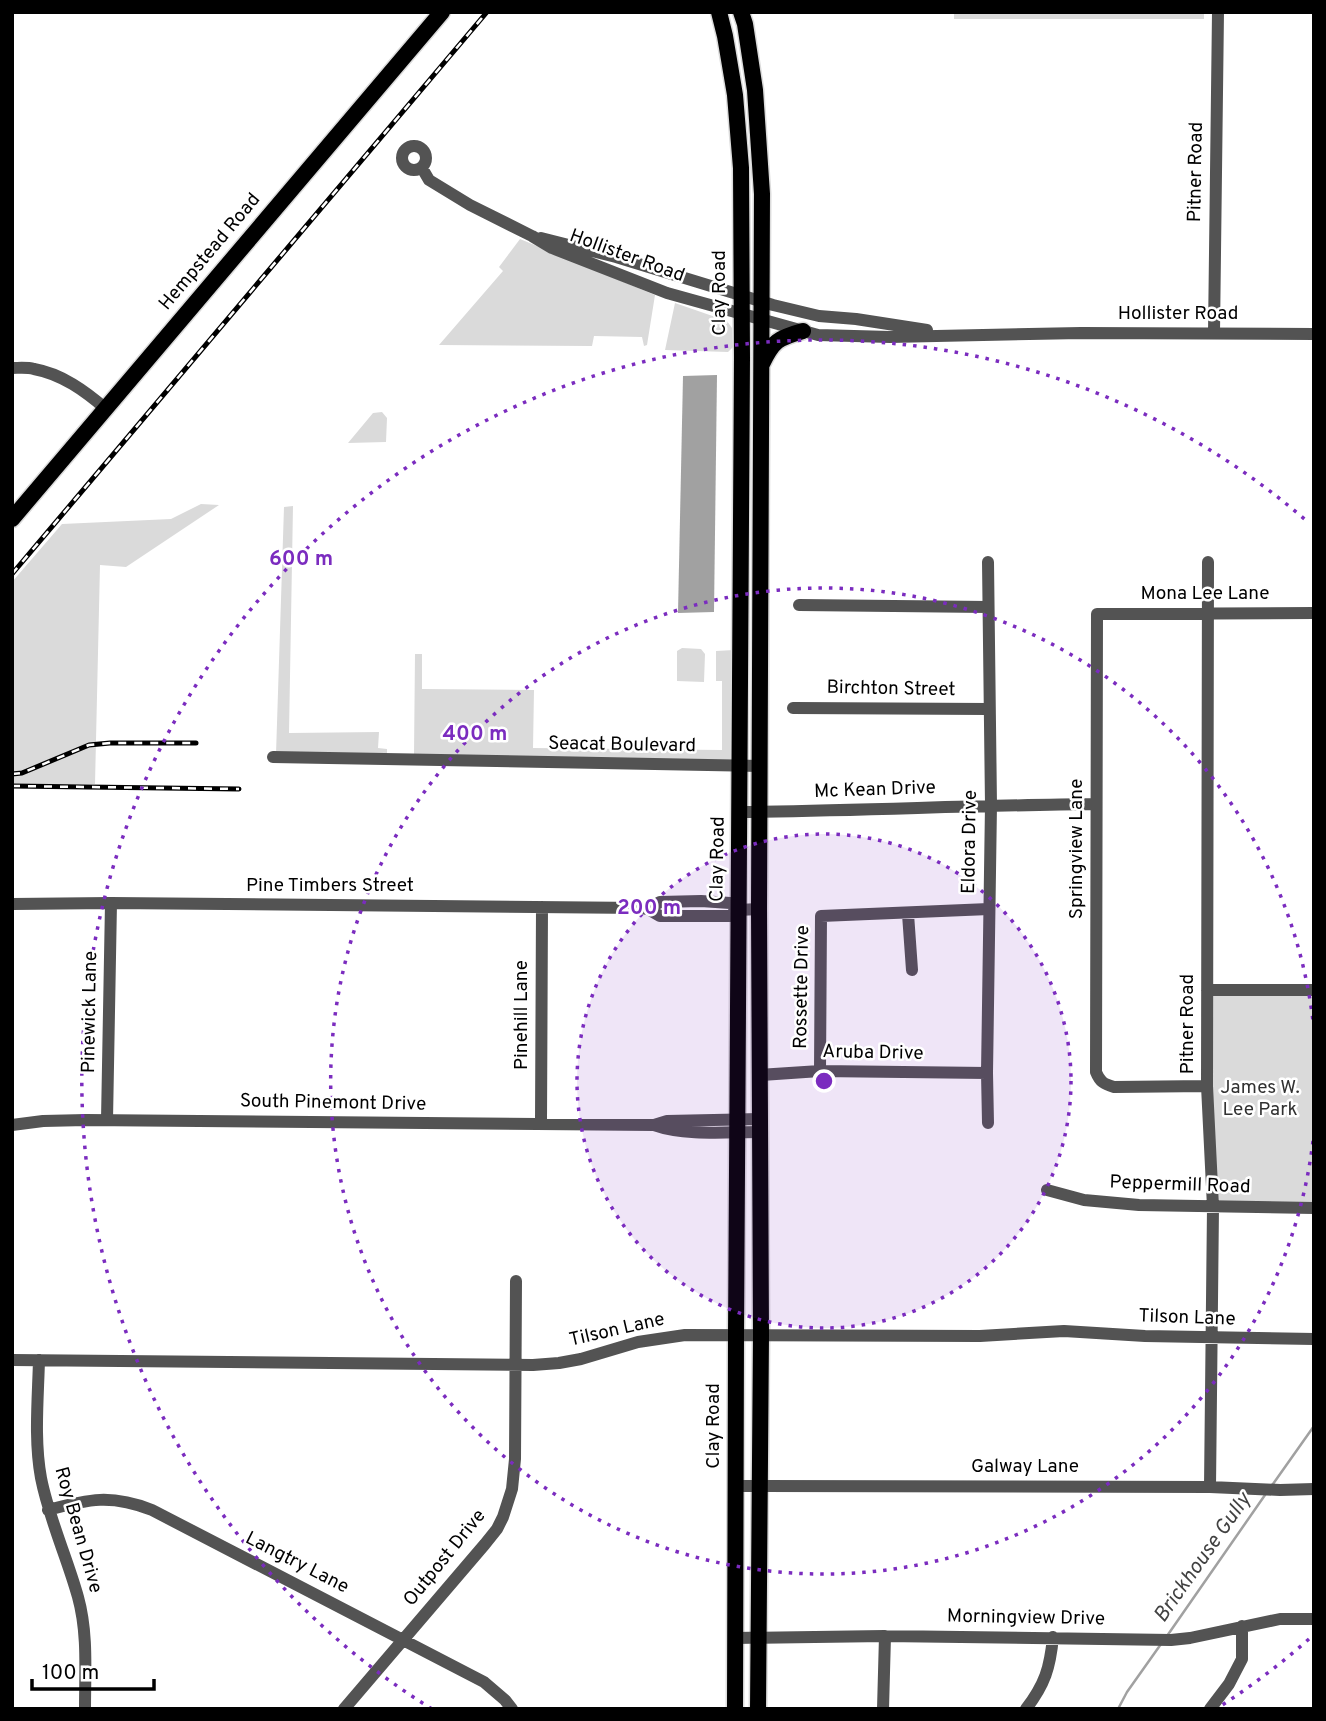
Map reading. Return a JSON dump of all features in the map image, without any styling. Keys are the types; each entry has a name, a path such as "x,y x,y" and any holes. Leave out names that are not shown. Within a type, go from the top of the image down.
{"main road":[{"name":"Hempstead Road","path":"12,519 442,12"},
{"name":"Clay Road","path":"719,12 735,95 741,168 735,1709"},
{"path":"745,16 755,90 762,194 758,1709"},
{"path":"735,95 755,90"},
{"path":"761,366 770,347 785,336 803,331"},
{"path":"741,460 761,460"},
{"path":"740,638 761,638"}],"street":[{"name":"Pitner Road","path":"1214,333 1218,12"},
{"name":"Hollister Road","path":"422,168 429,180 440,187 552,248 667,293 818,335 890,337 1314,334"},
{"name":"Hollister Road","path":"532,236 628,260 740,296 819,316 959,335"},
{"path":"623,277 628,260"},
{"path":"855,336 856,319"},
{"path":"12,368 34,369 62,378 83,390 106,409"},
{"name":"Eldora Drive","path":"988,562 988,1123"},
{"name":"Pitner Road","path":"1208,562 1207,1086 1213,1207 1210,1487"},
{"path":"799,605 988,607"},
{"name":"Mona Lee Lane","path":"1097,614 1314,613"},
{"name":"Springview Lane","path":"1097,614 1096,1072 1102,1083 1114,1087 1207,1086"},
{"name":"Birchton Street","path":"793,708 989,709"},
{"name":"Seacat Boulevard","path":"273,757 761,766"},
{"name":"Mc Kean Drive","path":"740,812 990,804 1096,804"},
{"name":"Pine Timbers Street","path":"12,904 648,909 660,902 701,901 730,903 738,910 759,909"},
{"name":"Pinewick Lane","path":"107,1120 111,904"},
{"name":"Pinehill Lane","path":"541,1123 542,907"},
{"path":"912,970 908,914 989,909"},
{"name":"Rossette Drive","path":"820,1071 821,916 908,914"},
{"path":"1207,990 1314,990"},
{"name":"Aruba Drive","path":"760,1075 820,1071 987,1073"},
{"name":"South Pinemont Drive","path":"12,1125 43,1121 107,1120 654,1125 667,1121 760,1125"},
{"name":"Peppermill Road","path":"1047,1190 1084,1200 1139,1205 1314,1208"},
{"name":"Outpost Drive","path":"345,1709 485,1544 503,1517 512,1489 515,1459 516,1281"},
{"name":"Tilson Lane","path":"12,1360 515,1366 581,1359 638,1342 685,1335 980,1336 1064,1332 1314,1339"},
{"name":"Roy Bean Drive","path":"39,1360 40,1476 48,1510 78,1597 85,1635 85,1709"},
{"name":"Galway Lane","path":"735,1486 1314,1489"},
{"name":"Langtry Lane","path":"48,1510 79,1501 108,1499 135,1503 484,1682 512,1709"},
{"name":"Morningview Drive","path":"736,1637 1053,1637 1171,1640 1280,1619 1314,1619"},
{"path":"1210,1709 1229,1684 1242,1659 1242,1626"},
{"path":"883,1709 885,1636"},
{"path":"1026,1709 1040,1690 1051,1661 1053,1637"}],"green space":[{"path":"954,12 1204,12 1204,19 954,19"},
{"path":"520,239 655,295 647,345 644,346 642,337 594,336 592,346 439,345 503,271 499,267"},
{"path":"675,303 727,321 732,328 733,347 728,352 665,350"},
{"path":"382,412 387,418 386,442 348,443 373,413"},
{"path":"201,504 219,505 126,567 100,565 95,784 12,784 12,582 62,524 171,519"},
{"path":"293,506 289,733 379,732 378,748 387,749 387,754 414,754 415,654 422,654 422,689 534,690 533,748 722,750 722,681 716,681 716,651 734,650 733,761 276,754 284,507"},
{"path":"682,648 701,649 705,654 704,682 677,681 677,651"},
{"name":"James W. Lee Park","path":"1207,990 1314,990 1314,1208 1213,1207"}],"shaded area":[{"path":"717,375 714,612 678,613 683,376"}],"waterway":[{"name":"Brickhouse Gully","path":"1273,1484 1314,1426"},
{"name":"Brickhouse Gully","path":"1167,1636 1265,1495"},
{"name":"Brickhouse Gully","path":"1118,1709 1161,1644"}],"railway":[{"path":"12,574 487,12"},
{"path":"12,774 22,773 89,745 196,743"},
{"path":"12,786 239,789"}]}
